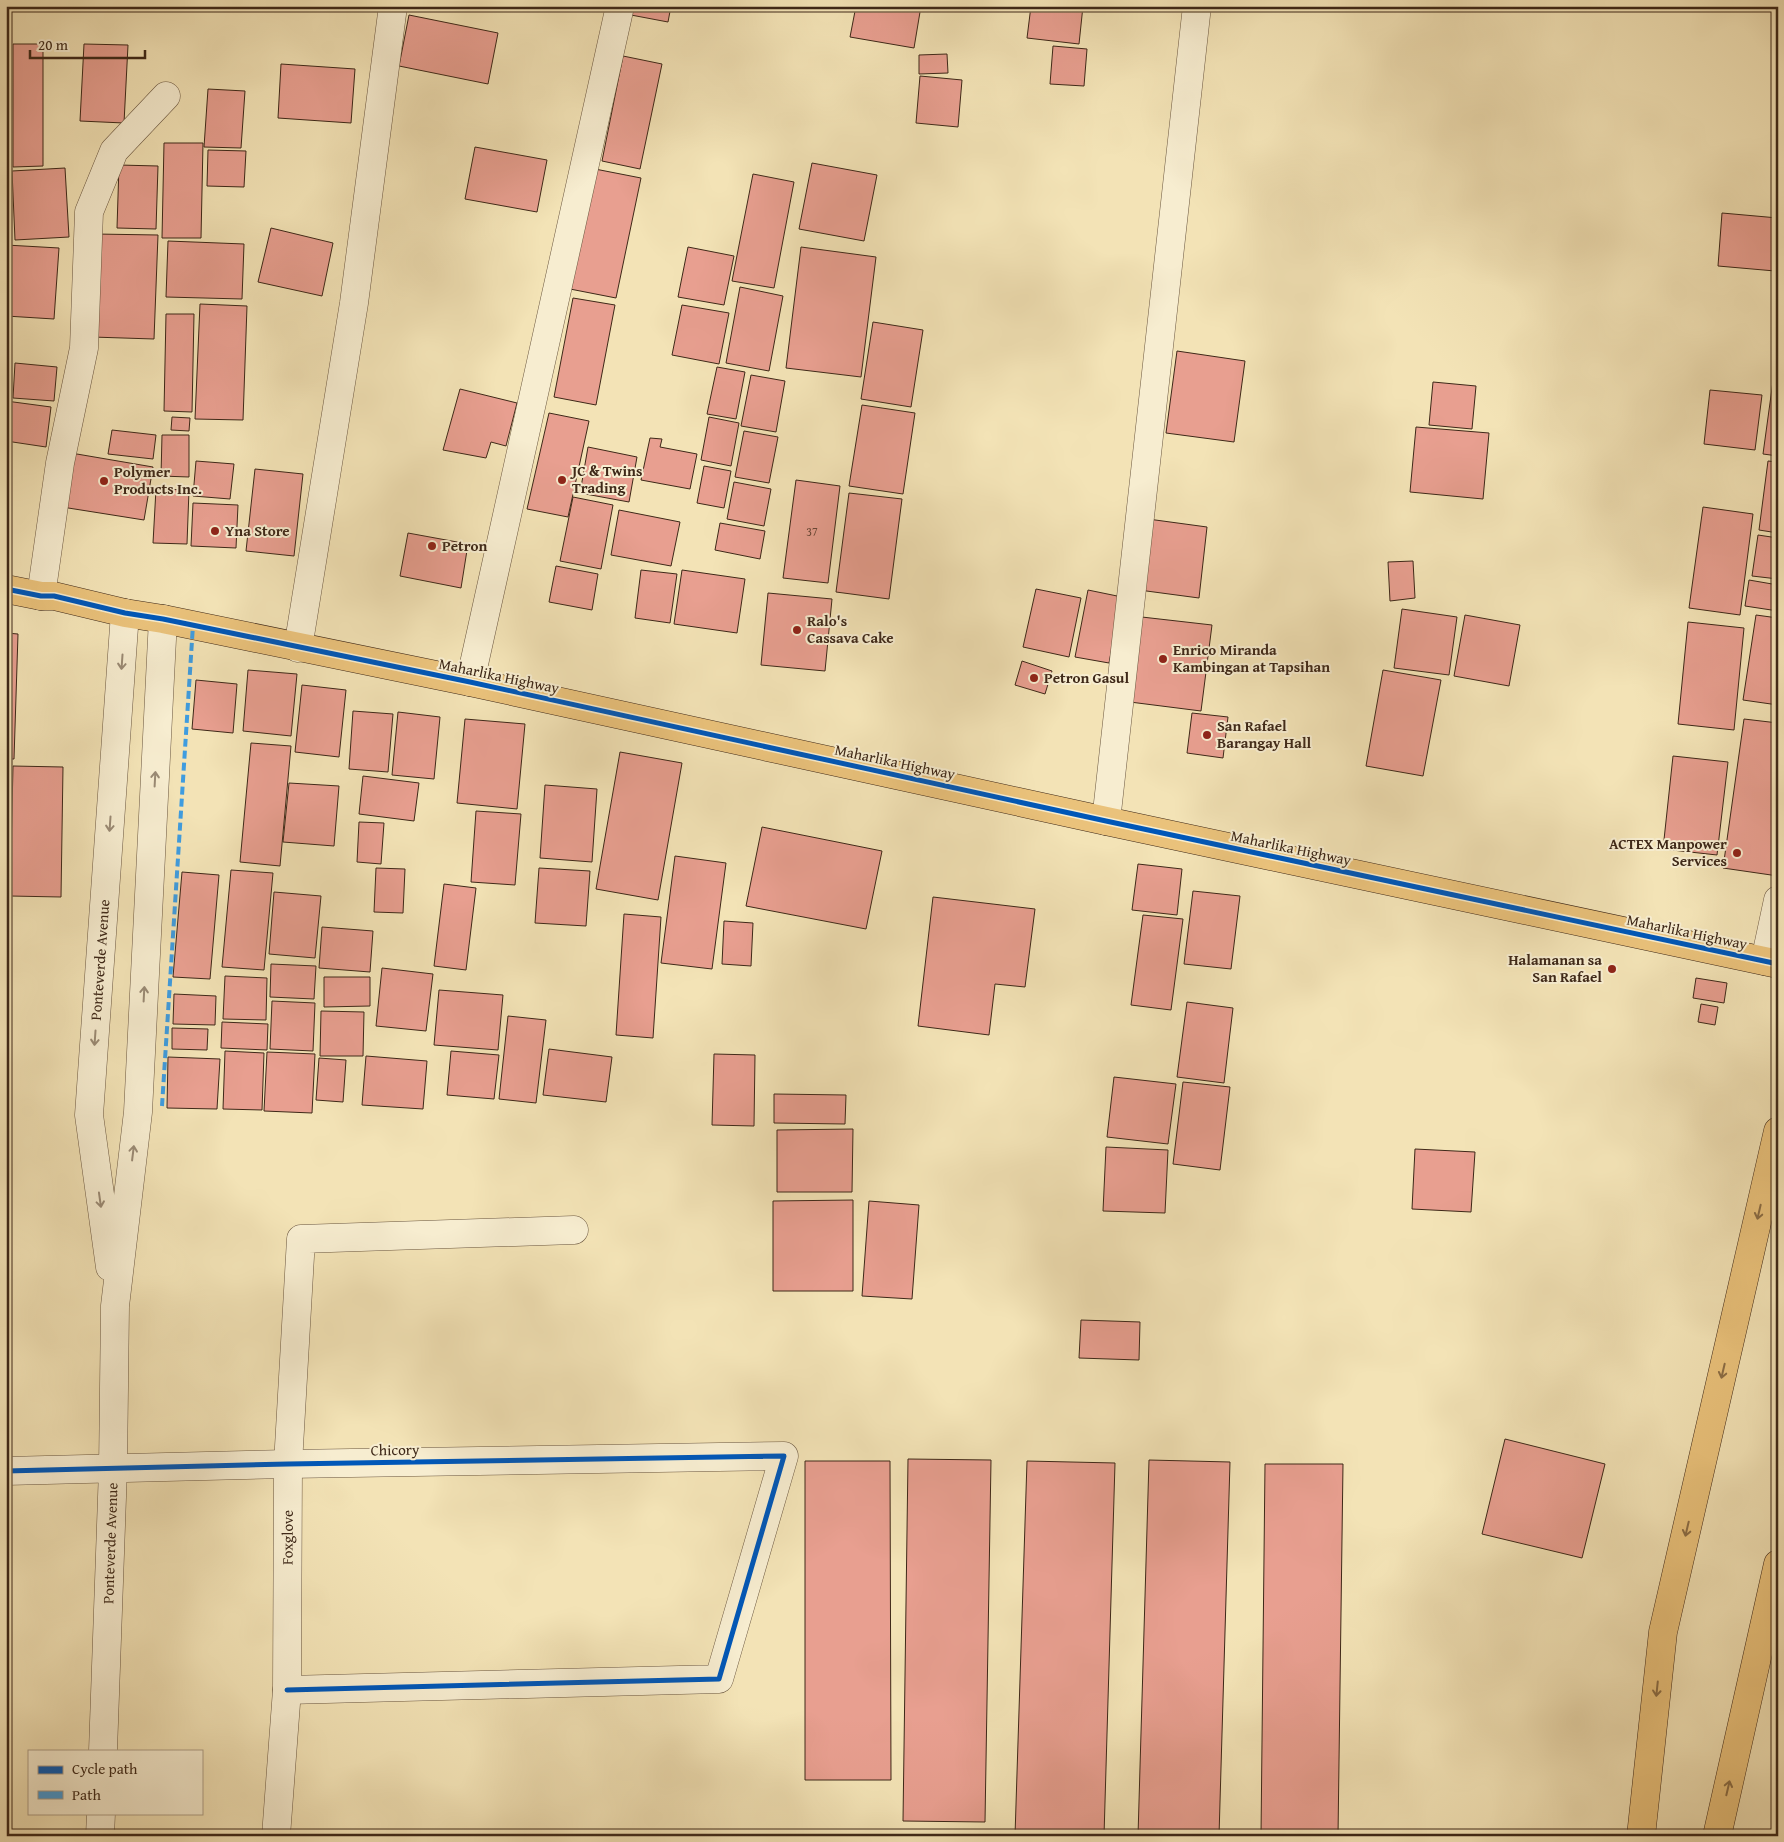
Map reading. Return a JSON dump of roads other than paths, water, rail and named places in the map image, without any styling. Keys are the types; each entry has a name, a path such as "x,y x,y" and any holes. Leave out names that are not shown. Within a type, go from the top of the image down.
{"highway":[{"name":"Maharlika Highway","path":"6,589 41,596 54,596 125,613 163,619 470,682 1106,821 1771,963"},
{"path":"1641,1836 1663,1632 1778,1131"},
{"path":"1717,1836 1778,1564"}],"street":[{"path":"298,648 354,303 393,6"},
{"path":"470,682 620,6"},
{"path":"1106,821 1197,6"},
{"path":"41,596 60,463 84,348 89,212 114,151 166,96"},
{"name":"Ponteverde Avenue","path":"115,1306 89,1115 125,613"},
{"name":"Ponteverde Avenue","path":"103,1750 113,1469 115,1306 138,1112 163,619"},
{"path":"1771,963 1778,900"},
{"name":"Foxglove","path":"276,1836 287,1690 288,1464 301,1238 574,1230"},
{"name":"Chicory","path":"6,1471 288,1464 784,1456 719,1679 287,1690"},
{"path":"100,1836 101,1814"}],"place":[{"name":"JC & Twins Trading","path":"562,480"},
{"name":"Polymer Products Inc.","path":"104,481"},
{"name":"Yna Store","path":"215,531"},
{"name":"Petron","path":"432,546"},
{"name":"Ralo's Cassava Cake","path":"797,630"},
{"name":"Enrico Miranda Kambingan at Tapsihan","path":"1163,659"},
{"name":"Petron Gasul","path":"1034,678"},
{"name":"San Rafael Barangay Hall","path":"1207,735"},
{"name":"ACTEX Manpower Services","path":"1737,853"},
{"name":"Halamanan sa San Rafael","path":"1612,969"}]}
